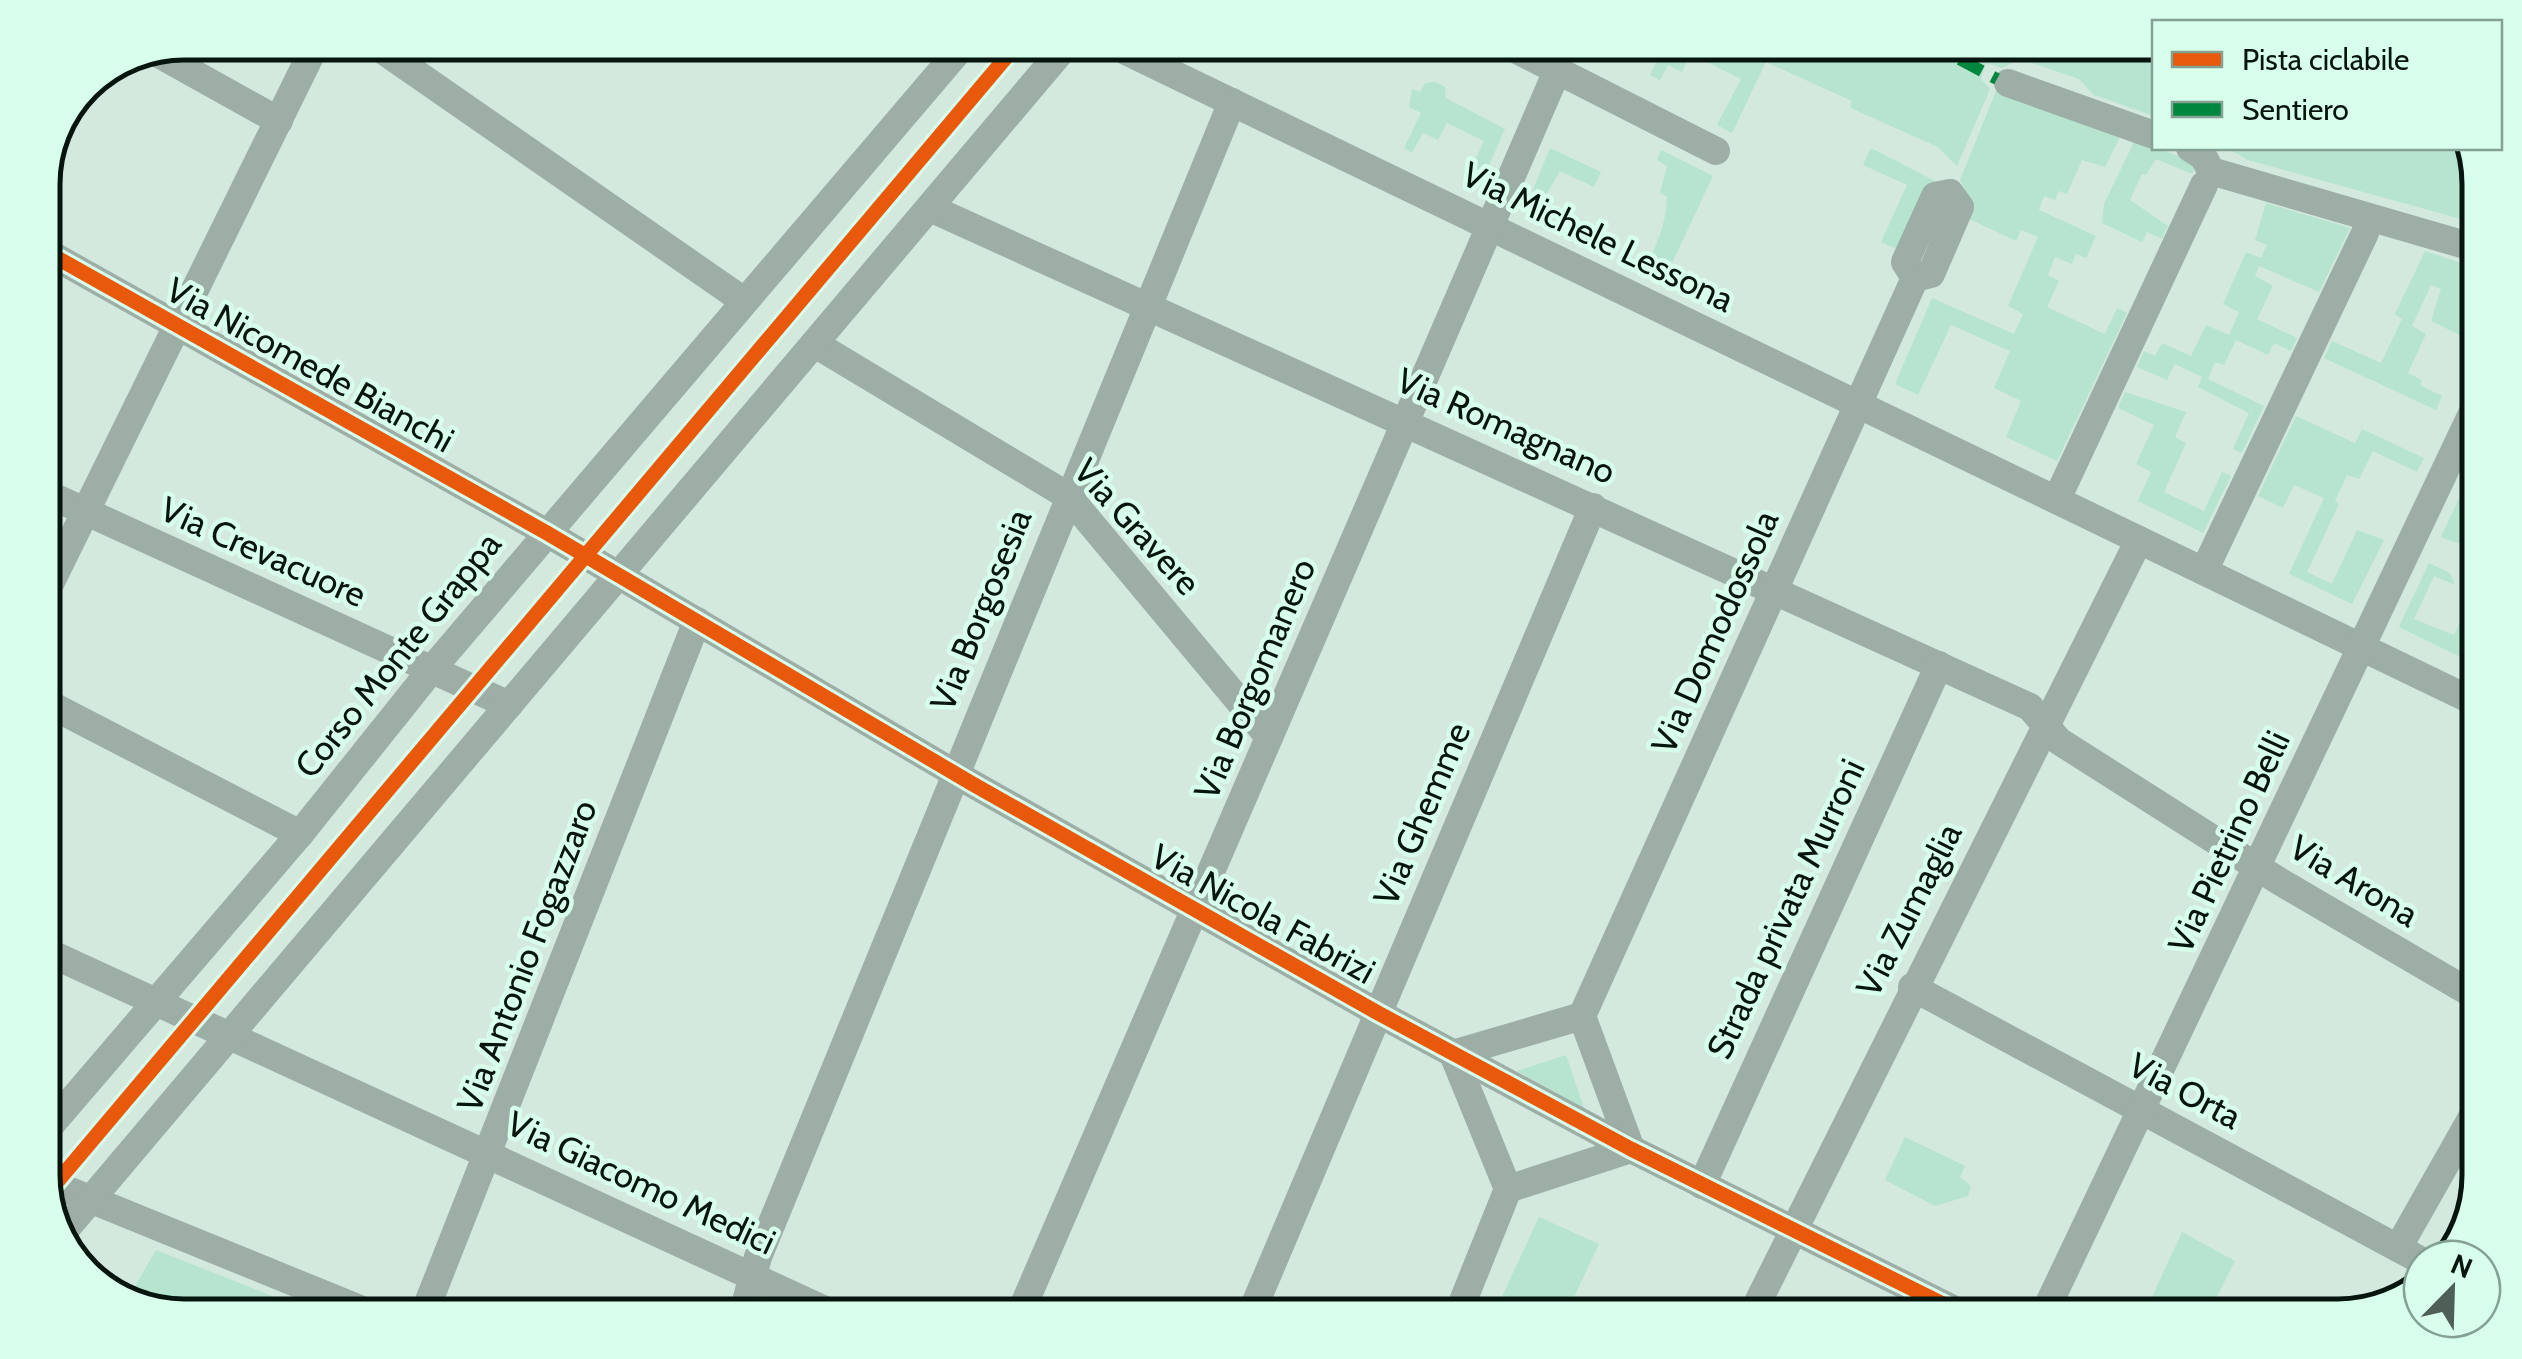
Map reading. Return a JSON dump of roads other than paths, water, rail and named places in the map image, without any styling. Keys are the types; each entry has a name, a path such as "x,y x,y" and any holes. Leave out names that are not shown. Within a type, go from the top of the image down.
{"street":[{"path":"60,564 308,60"},
{"path":"397,60 744,302"},
{"name":"Corso Monte Grappa","path":"60,1114 951,60"},
{"path":"71,1224 1054,60"},
{"name":"Via Michele Lessona","path":"1144,60 2462,696"},
{"path":"1536,60 1716,152"},
{"path":"170,61 279,121"},
{"name":"Via Borgomanero","path":"1036,1299 1196,911 1557,71"},
{"path":"2008,83 2152,134"},
{"name":"Via Borgosesia","path":"746,1299 1068,496 1232,102"},
{"path":"2193,150 2212,171 2462,244"},
{"path":"2057,499 2204,185"},
{"name":"Via Romagnano","path":"930,208 1940,665 2030,708 2044,723"},
{"path":"2204,571 2365,233"},
{"name":"Via Nicomede Bianchi","path":"60,259 547,533"},
{"name":"Via Domodossola","path":"1582,1016 1915,278"},
{"name":"Via Gravere","path":"815,344 1068,496 1270,737"},
{"name":"Via Pietrino Belli","path":"2052,1299 2462,435"},
{"name":"Via Crevacuore","path":"60,500 508,704"},
{"name":"Via Ghemme","path":"1257,1299 1593,507"},
{"name":"Via Nicola Fabrizi","path":"547,533 956,773 1378,1013 1631,1149 1933,1299"},
{"name":"Via Zumaglia","path":"1759,1299 2044,723 2139,540"},
{"name":"Via Antonio Fogazzaro","path":"430,1299 696,622"},
{"name":"Strada privata Murroni","path":"1702,1184 1940,665"},
{"path":"60,710 300,834"},
{"name":"Via Arona","path":"2044,723 2060,740 2258,868 2462,987"},
{"name":"Via Giacomo Medici","path":"60,958 801,1299"},
{"name":"Via Orta","path":"1912,987 2402,1250"},
{"path":"1464,1299 1508,1189 1453,1054 1582,1016 1631,1149 1508,1189"},
{"path":"2417,1239 2462,1143"},
{"path":"61,1188 334,1299"}],"tram line":[{"path":"60,254 551,528 1381,1008 1949,1299"},
{"path":"1486,1080 1915,1299"}]}
